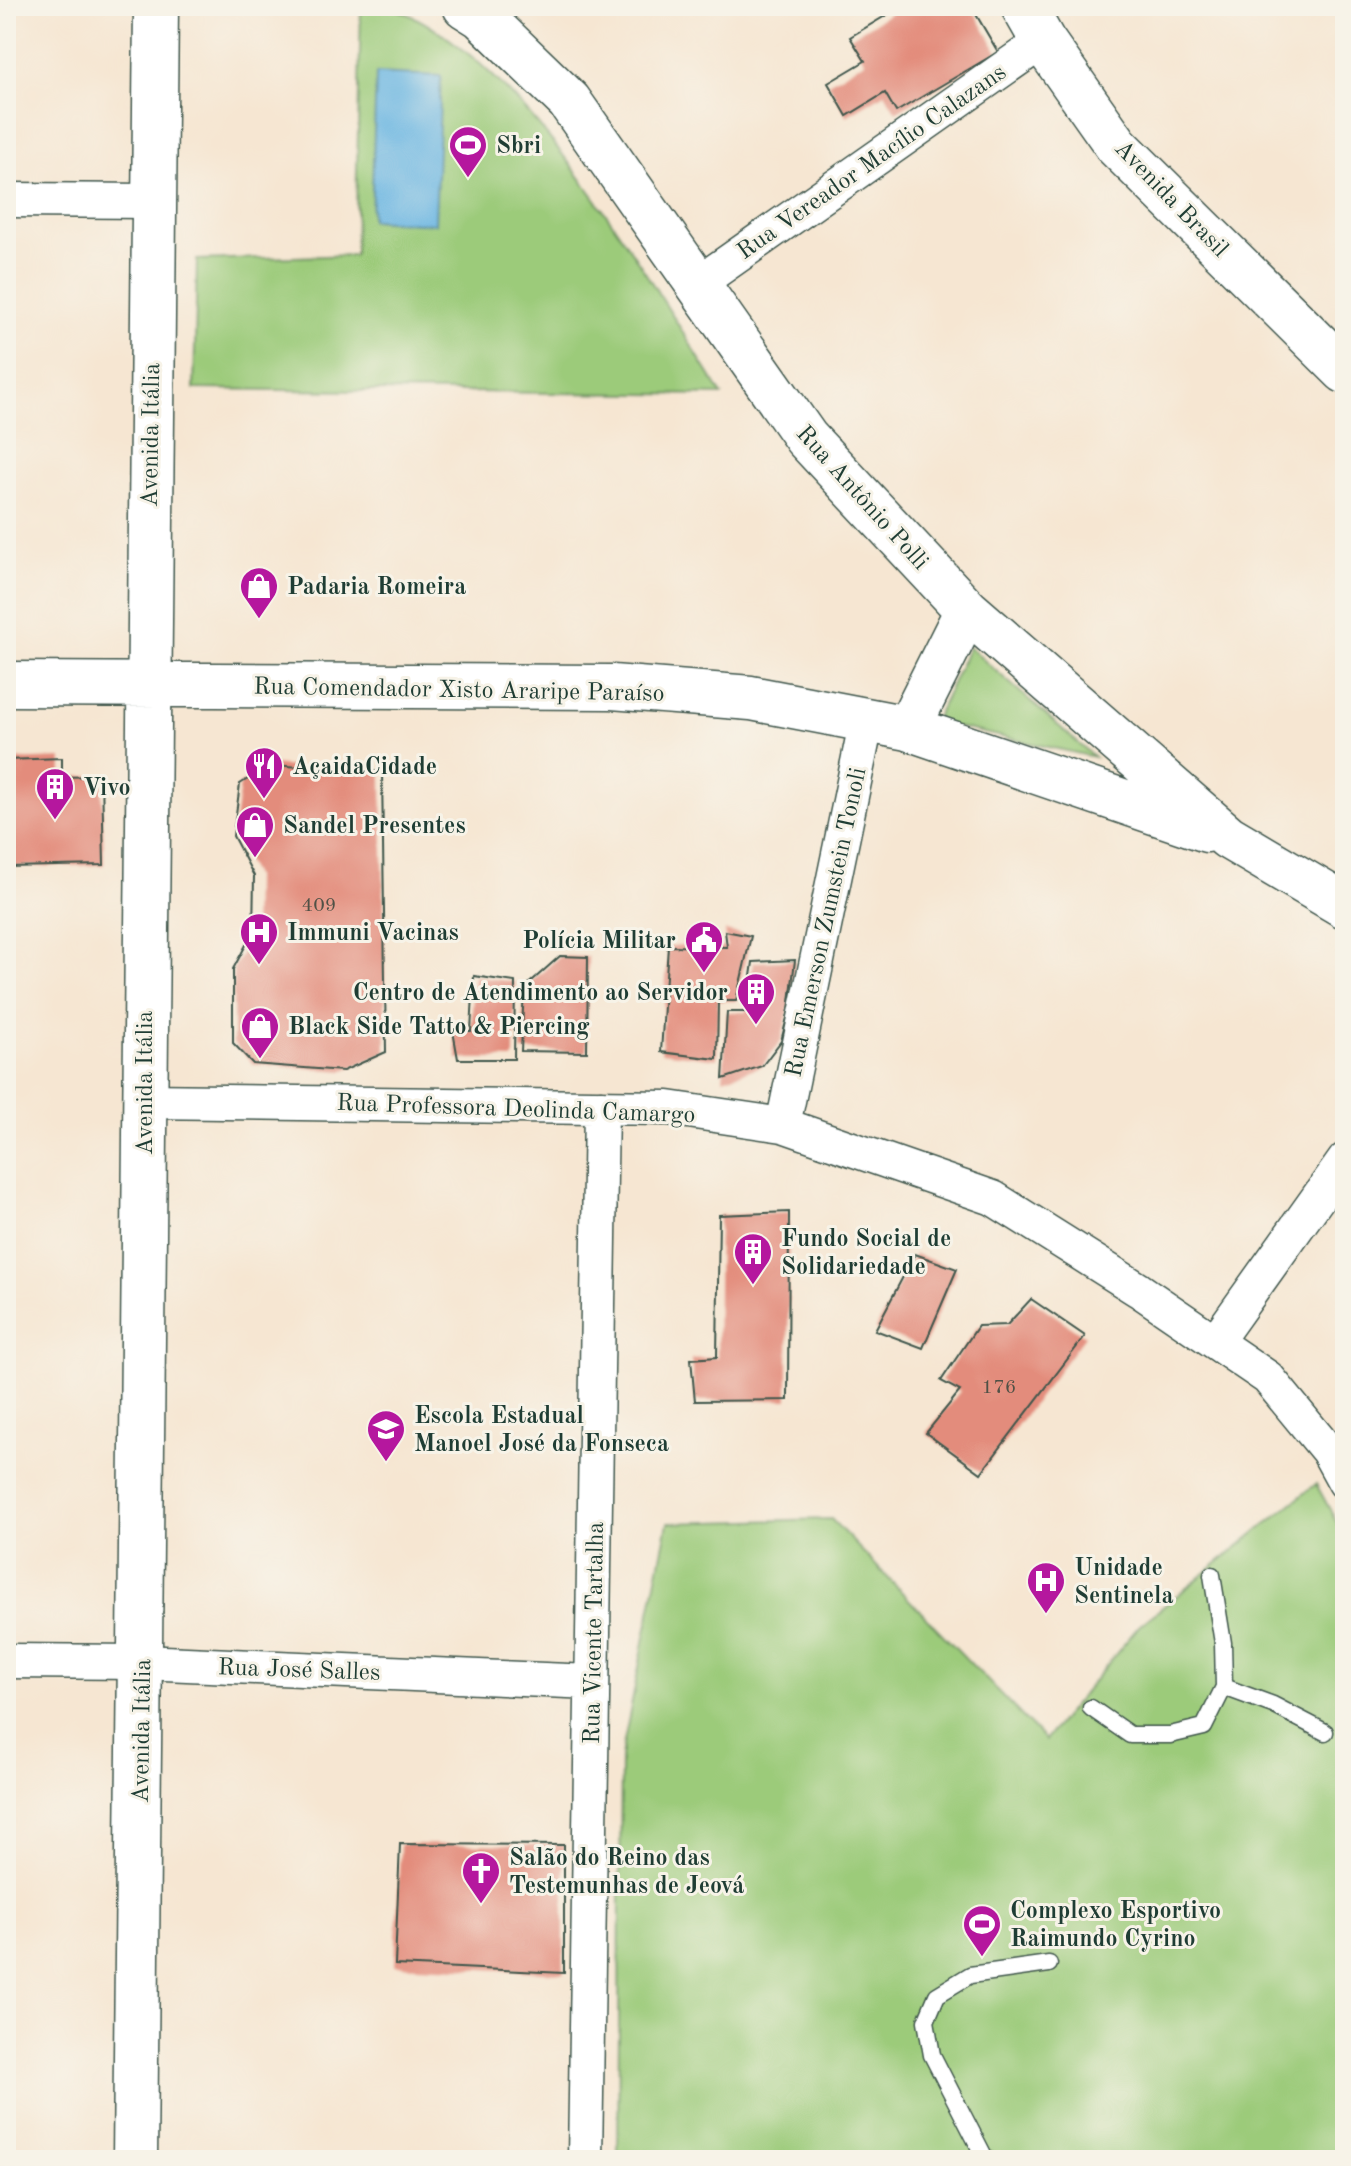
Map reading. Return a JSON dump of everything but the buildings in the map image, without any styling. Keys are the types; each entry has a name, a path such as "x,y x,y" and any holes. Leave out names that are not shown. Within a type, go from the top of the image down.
{"main road":[{"name":"Avenida Itália","path":"135,2160 156,6"},
{"name":"Rua Antônio Polli","path":"465,6 481,16 569,101 700,282 806,438 967,610 1228,837 1345,906"},
{"name":"Avenida Brasil","path":"1033,23 1117,146 1345,371"},
{"path":"888,723 967,610"},
{"name":"Rua Comendador Xisto Araripe Paraíso","path":"6,684 612,687 751,698 888,723 1228,837"}],"street":[{"name":"Rua Vereador Macílio Calazans","path":"700,282 1033,23"},
{"path":"6,200 153,201"},
{"name":"Rua Emerson Zumstein Tonoli","path":"783,1125 888,723"},
{"name":"Rua Professora Deolinda Camargo","path":"144,1101 668,1108 783,1125 993,1198 1268,1378 1328,1451 1345,1482"},
{"name":"Rua Vicente Tartalha","path":"585,2160 601,1107"},
{"path":"1215,1342 1345,1160"},
{"name":"Rua José Salles","path":"6,1661 142,1662 591,1682"}],"lane":[{"path":"1091,1708 1130,1735 1170,1735 1204,1727 1224,1687 1223,1643 1212,1575"},
{"path":"1224,1687 1273,1705 1325,1732"},
{"path":"986,2160 932,2055 926,2021 937,1995 970,1975 1049,1964"}],"green space":[{"name":"Sbri","path":"361,6 391,7 440,32 488,71 534,120 620,234 722,395 194,389 197,260 355,255"},
{"path":"969,647 1094,757 934,722"},
{"name":"Complexo Esportivo Raimundo Cyrino","path":"1316,1484 1345,1537 1345,2160 618,2160 621,1756 668,1523 831,1519 1045,1740 1139,1626"}],"water":[{"path":"376,73 441,76 435,224 371,220"}],"place":[{"name":"Sbri","path":"468,179"},
{"name":"Padaria Romeira","path":"259,620"},
{"name":"AçaidaCidade","path":"264,800"},
{"name":"Vivo","path":"55,821"},
{"name":"Sandel Presentes","path":"255,859"},
{"name":"Immuni Vacinas","path":"259,966"},
{"name":"Polícia Militar","path":"704,974"},
{"name":"Centro de Atendimento ao Servidor","path":"756,1026"},
{"name":"Black Side Tatto & Piercing","path":"260,1060"},
{"name":"Fundo Social de Solidariedade","path":"753,1286"},
{"name":"Escola Estadual Manoel José da Fonseca","path":"386,1463"},
{"name":"Unidade Sentinela","path":"1046,1615"},
{"name":"Salão do Reino das Testemunhas de Jeová","path":"481,1905"},
{"name":"Complexo Esportivo Raimundo Cyrino","path":"982,1958"}]}
